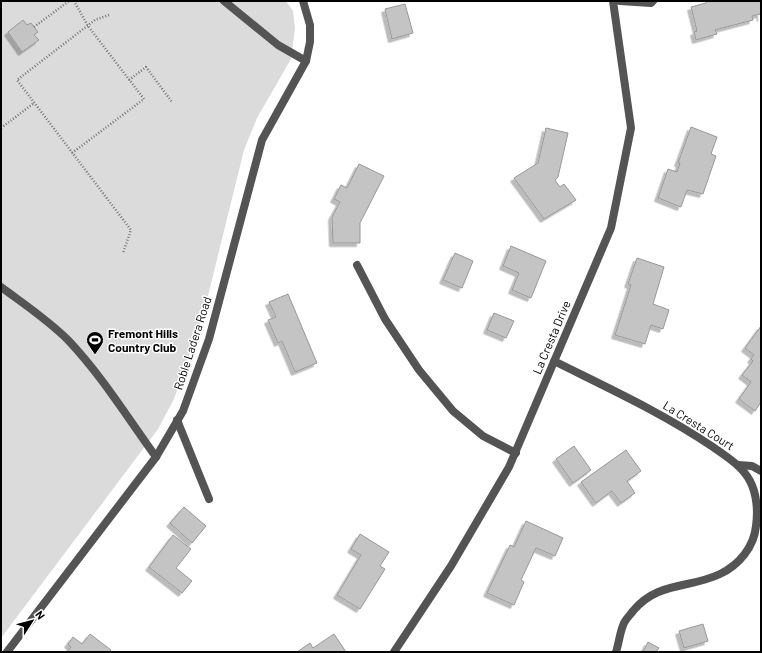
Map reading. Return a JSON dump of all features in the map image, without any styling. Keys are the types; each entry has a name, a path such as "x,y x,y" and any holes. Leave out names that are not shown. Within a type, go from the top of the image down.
{"street":[{"path":"224,1 278,45 306,61"},
{"name":"Roble Ladera Road","path":"6,652 156,457 183,411 209,339 262,140 306,61 310,42 310,25 303,1"},
{"name":"La Cresta Drive","path":"394,652 451,566 516,453 612,228 631,128 613,1"},
{"path":"620,1 653,1"},
{"path":"357,265 385,319 419,370 452,411 483,436 516,453"},
{"path":"1,287 49,323 67,339 93,368 156,457"},
{"name":"La Cresta Court","path":"554,361 692,432 738,465 750,482 757,506 755,535 749,549 741,559 721,574 705,580 668,588 642,600 624,622 616,652"},
{"path":"177,420 209,499"},
{"path":"738,465 752,466 761,471"}],"path":[{"path":"34,27 69,1"},
{"path":"72,153 144,99 88,26 74,1"},
{"path":"109,15 95,20 17,80 131,230 123,253"},
{"path":"129,80 146,67 172,102"},
{"path":"1,128 34,103"}],"shaded area":[{"name":"Fremont Hills Country Club","path":"1,1 286,1 293,11 295,28 291,59 257,118 244,150 204,312 174,399 158,429 1,638"}],"building":[{"path":"706,1 761,1 761,18 760,14 752,16 753,20 715,30 717,34 696,40 694,32 697,31 691,7 706,3"},
{"path":"405,4 413,33 392,39 385,9"},
{"path":"23,20 27,25 31,23 38,32 34,35 39,40 22,52 8,32"},
{"path":"691,127 717,137 711,154 716,156 703,194 687,190 681,207 658,198 668,169 677,172 680,163 678,163"},
{"path":"546,128 568,133 558,177 555,180 560,187 564,184 576,200 544,219 514,178 538,163"},
{"path":"359,164 384,176 360,223 360,243 333,243 332,217 340,202 334,199 341,185 347,188"},
{"path":"511,246 546,261 531,298 512,290 519,273 503,266"},
{"path":"455,253 473,261 462,288 443,280"},
{"path":"637,258 664,267 653,304 669,310 663,329 651,325 645,344 615,335 631,285 628,284"},
{"path":"288,294 317,363 295,372 282,341 278,343 268,320 276,317 269,302"},
{"path":"494,313 514,321 506,338 487,330"},
{"path":"761,326 761,402 755,411 739,399 751,382 742,375 753,361 751,359 754,355 745,348"},
{"path":"574,446 591,470 573,483 556,459"},
{"path":"626,450 641,471 627,481 635,493 621,503 612,491 596,503 581,482"},
{"path":"184,507 206,526 192,543 170,523"},
{"path":"526,521 563,538 555,556 536,548 521,580 524,582 514,605 487,593 510,545 514,547"},
{"path":"360,534 389,552 380,566 385,569 360,609 337,595 361,555 351,549"},
{"path":"173,535 191,549 176,568 192,581 182,593 149,567"},
{"path":"703,624 708,641 684,648 679,631"},
{"path":"90,634 111,650 109,652 67,652 71,647 68,644 73,637 82,644"},
{"path":"334,634 346,652 297,652 310,643 313,648"},
{"path":"648,642 659,648 656,652 643,652"}],"place":[{"name":"Fremont Hills Country Club","path":"95,355"}]}
